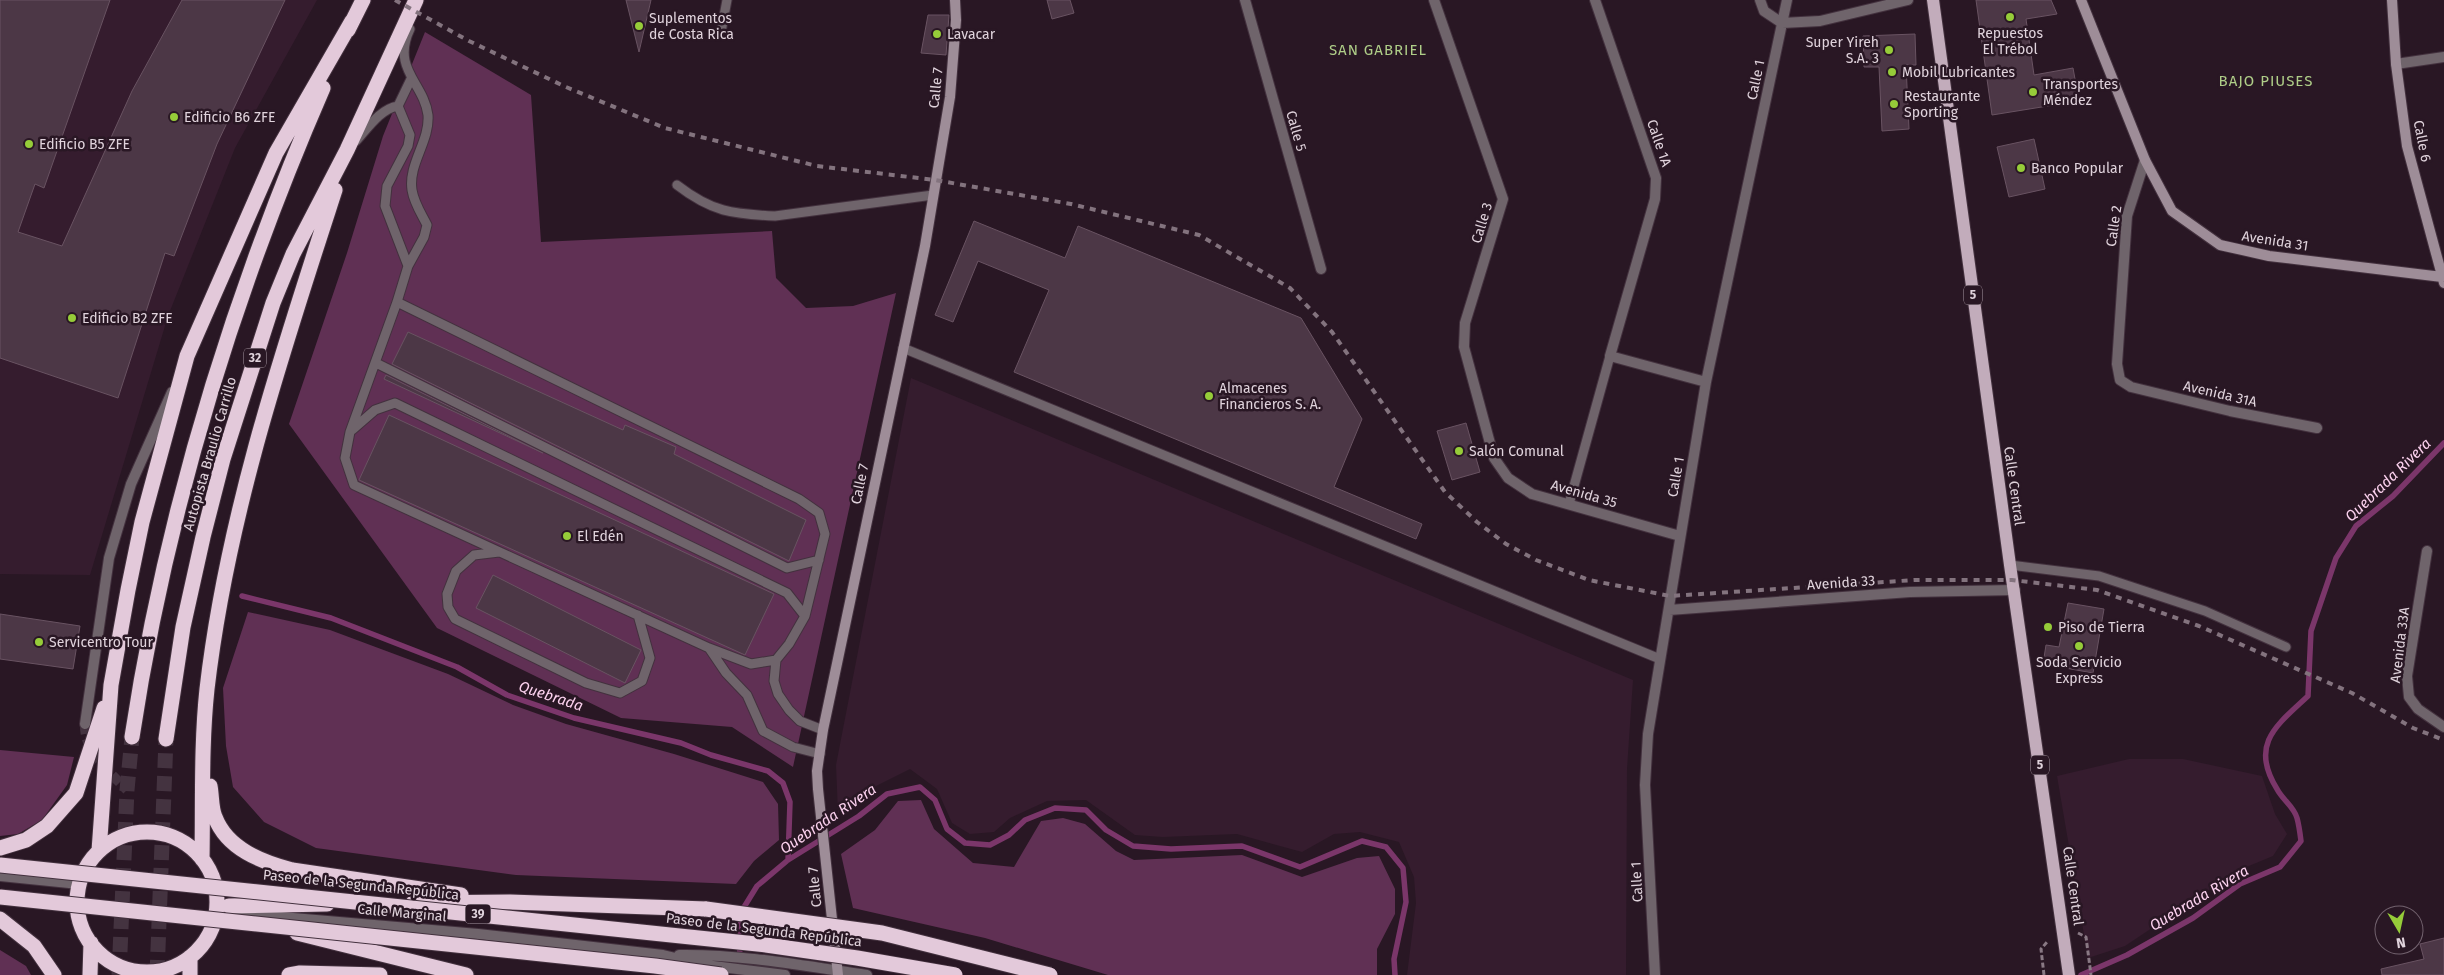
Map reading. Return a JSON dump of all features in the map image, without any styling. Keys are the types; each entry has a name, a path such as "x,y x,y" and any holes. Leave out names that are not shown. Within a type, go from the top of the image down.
{"highway":[{"name":"Autopista Braulio Carrillo","path":"132,737 154,604 200,426 231,325 283,179 363,0"},
{"name":"Autopista Braulio Carrillo","path":"166,739 182,627 223,458 273,303 293,254 347,150 416,0"},
{"path":"99,851 111,685 142,522 187,356 232,248 276,153 352,21"},
{"path":"202,859 203,738 207,688 232,548 259,433 285,344 347,150"},
{"path":"0,848 26,840 47,826 76,793 111,685"},
{"path":"203,738 215,817 227,836 244,851 265,863 331,877 510,902"},
{"path":"141,832 164,834 185,843 202,859 213,879 223,910 201,946 190,957 170,968 148,972 126,969 106,959 90,943 81,925 77,901 79,884 90,862 99,851 118,839 141,832"},
{"name":"Paseo de la Segunda República","path":"0,865 756,944 858,958 955,975"},
{"path":"0,897 655,966 722,975"},
{"path":"223,910 510,902 706,909 882,933 1050,975"},
{"path":"223,910 466,975"},
{"path":"0,919 34,946 54,975"},
{"path":"90,943 90,975"},
{"path":"190,957 190,975"},
{"path":"289,975 300,973 380,975"}],"main road":[{"name":"Calle Central","path":"1933,0 2010,565 2069,975"}],"street":[{"name":"Calle 7","path":"838,973 818,789 820,754 823,730 925,246 950,97 956,20 954,0"},
{"name":"Calle 5","path":"1245,0 1321,269"},
{"name":"Calle 3","path":"1434,0 1503,199 1465,323 1464,347 1494,458"},
{"name":"Calle 1A","path":"1595,0 1656,178 1655,199 1610,356"},
{"path":"1760,0 1764,12 1782,23 1820,21 1908,0"},
{"name":"Calle 1","path":"1655,975 1645,784 1648,734 1706,382 1786,0"},
{"path":"2081,0 2145,160"},
{"name":"Calle 6","path":"2392,0 2396,64 2407,146 2443,280"},
{"path":"2396,64 2444,57"},
{"name":"Avenida 31","path":"2145,160 2172,211 2220,245 2269,256 2443,280"},
{"name":"Calle 2","path":"2120,380 2118,364 2127,216 2145,160"},
{"path":"85,724 109,558 131,484 187,356"},
{"path":"1610,356 1706,382"},
{"name":"Avenida 31A","path":"2120,380 2131,387 2317,428"},
{"name":"Avenida 35","path":"1494,458 1508,478 1532,494 1680,536"},
{"name":"Avenida 33A","path":"2427,551 2407,676 2409,697 2418,709 2444,726"},
{"name":"Avenida 33","path":"1669,610 1910,592 2015,590"},
{"path":"0,876 79,884"},
{"path":"0,890 77,901"},
{"name":"Calle Marginal","path":"223,910 478,934 706,960 795,964 838,973 867,975"},
{"name":"Calle Marginal","path":"706,960 785,975"}],"lane":[{"path":"423,0 408,34 405,59 410,79 424,102 428,115 427,133 416,162 411,188 416,204 427,225 424,236 408,266 376,363 350,432 344,458 354,485 709,648 751,664 776,660"},
{"path":"721,32 727,0"},
{"path":"408,266 385,206 387,186 408,146 410,135 398,106 410,79"},
{"path":"347,150 378,116 390,107 398,106"},
{"path":"677,185 705,204 718,209 750,215 775,216 933,195"},
{"path":"397,302 799,499 819,513 825,534 805,616 789,644 776,660 774,682 778,694 789,710 800,721 823,730"},
{"path":"903,348 1660,659"},
{"path":"1569,504 1610,356"},
{"path":"376,363 787,568 819,560"},
{"path":"350,432 374,410 395,403 787,592 805,616"},
{"path":"500,552 474,555 456,572 446,594 448,607 454,619 586,683 620,694 642,681 650,658 638,615"},
{"path":"2010,565 2099,576 2205,611 2286,647"},
{"path":"709,648 726,673 747,695 763,731 793,747 820,754"}],"path":[{"path":"2086,937 2091,975"},
{"path":"2041,949 2044,975"}],"shaded area":[{"path":"0,0 317,0 235,148 168,316 90,575 0,574"},
{"path":"425,32 531,95 541,242 772,231 776,278 806,308 853,306 896,293 793,767 732,727 621,718 437,628 289,424 347,253 383,136"},
{"path":"911,378 1633,680 1627,769 1626,975 1407,975 1416,903 1414,877 1399,842 1360,832 1334,834 1302,852 1237,834 1163,837 1135,835 1086,800 1047,801 1010,818 994,832 970,834 952,823 937,789 910,769 876,786 838,813 836,765"},
{"path":"248,612 330,630 448,674 513,705 566,724 674,754 763,782 778,804 779,840 754,861 736,884 516,875 316,848 264,822 233,787 226,746 223,688"},
{"path":"0,750 74,757 67,785 42,820 18,834 0,836"},
{"path":"2129,759 2183,759 2262,776 2275,814 2287,834 2273,856 2244,868 2125,946 2088,958 2057,776"},
{"path":"921,800 934,829 973,863 1014,867 1041,821 1063,818 1085,824 1116,851 1134,860 1242,855 1302,877 1357,858 1379,856 1395,889 1395,914 1377,949 1377,975 1108,975 985,938 853,908 841,854 875,830 898,801"},
{"path":"0,950 26,966 31,975 0,975"}],"building":[{"path":"0,0 110,0 44,188 35,184 18,232 62,246 132,91 182,0 285,0 217,144 174,256 165,253 118,398 0,358"},
{"name":"Suplementos de Costa Rica","path":"626,0 651,0 639,52"},
{"path":"1047,0 1070,0 1074,13 1052,19"},
{"path":"1976,0 2051,0 2057,14 2026,19 2034,75 2073,68 2079,101 1992,115"},
{"name":"Lavacar","path":"928,15 949,15 946,55 921,53"},
{"path":"1915,34 1916,65 1906,65 1909,129 1882,131 1879,67 1864,67 1863,36"},
{"name":"Banco Popular","path":"2034,139 2045,189 2009,197 1997,147"},
{"name":"Almacenes Financieros S. A.","path":"974,221 1065,258 1078,226 1301,318 1362,419 1334,487 1422,524 1416,539 1014,372 1049,290 978,261 953,322 935,315"},
{"name":"El Edén","path":"408,332 623,430 625,425 676,447 674,454 806,520 789,561 392,364"},
{"path":"386,375 543,453 384,379"},
{"name":"El Edén","path":"389,415 774,594 745,655 359,480"},
{"name":"Salón Comunal","path":"1466,423 1480,472 1452,480 1437,431"},
{"path":"493,575 641,650 625,683 476,608"},
{"name":"Soda Servicio Express","path":"2068,603 2104,609 2093,673 2043,664 2046,645 2059,647"},
{"name":"Servicentro Tour","path":"0,614 80,626 73,669 0,659"},
{"path":"2444,938 2444,975 2382,975 2381,969 2424,959 2424,943"}],"waterway":[{"name":"Quebrada Rivera","path":"2081,975 2127,955 2193,918 2240,884 2280,867 2301,841 2295,814 2279,793 2269,773 2266,747 2270,736 2277,726 2308,696 2311,631 2336,558 2356,526 2393,496 2444,443"},
{"name":"Quebrada","path":"242,596 331,618 457,667 507,695 574,718 681,743 711,755 768,771 783,783 790,802 788,860"},
{"name":"Quebrada Rivera","path":"739,975 741,912 757,886 788,860 859,816 887,794 920,787 935,800 947,829 965,843 990,845 1009,835 1025,820 1055,808 1086,810 1106,830 1133,846 1171,849 1242,846 1300,867 1362,841 1386,847 1403,868 1406,902 1394,959 1395,975"}],"tunnel":[{"path":"85,724 86,734 93,753 127,790"},
{"path":"119,975 127,790 132,737"},
{"path":"157,975 166,739"}],"railway":[{"path":"395,0 469,41 566,87 665,128 817,166 935,180 1071,204 1199,235 1290,288 1332,332 1445,492 1477,522 1506,544 1536,560 1589,580 1670,596 1915,580 2012,580 2097,590 2199,626 2352,693 2413,728 2444,740"}],"place":[{"name":"Repuestos El Trébol","path":"2010,17"},
{"name":"Suplementos de Costa Rica","path":"639,26"},
{"name":"Lavacar","path":"937,34"},
{"name":"Super Yireh S.A. 3","path":"1889,50"},
{"name":"Mobil Lubricantes","path":"1892,72"},
{"name":"Transportes Méndez","path":"2033,92"},
{"name":"Restaurante Sporting","path":"1894,104"},
{"name":"Edificio B6 ZFE","path":"174,117"},
{"name":"Edificio B5 ZFE","path":"29,144"},
{"name":"Banco Popular","path":"2021,168"},
{"name":"Edificio B2 ZFE","path":"72,318"},
{"name":"Almacenes Financieros S. A.","path":"1209,396"},
{"name":"Salón Comunal","path":"1459,451"},
{"name":"El Edén","path":"567,536"},
{"name":"Piso de Tierra","path":"2048,627"},
{"name":"Servicentro Tour","path":"39,642"},
{"name":"Soda Servicio Express","path":"2079,646"}],"district":[{"name":"SAN GABRIEL","path":"1378,50"},
{"name":"BAJO PIUSES","path":"2266,81"}]}
